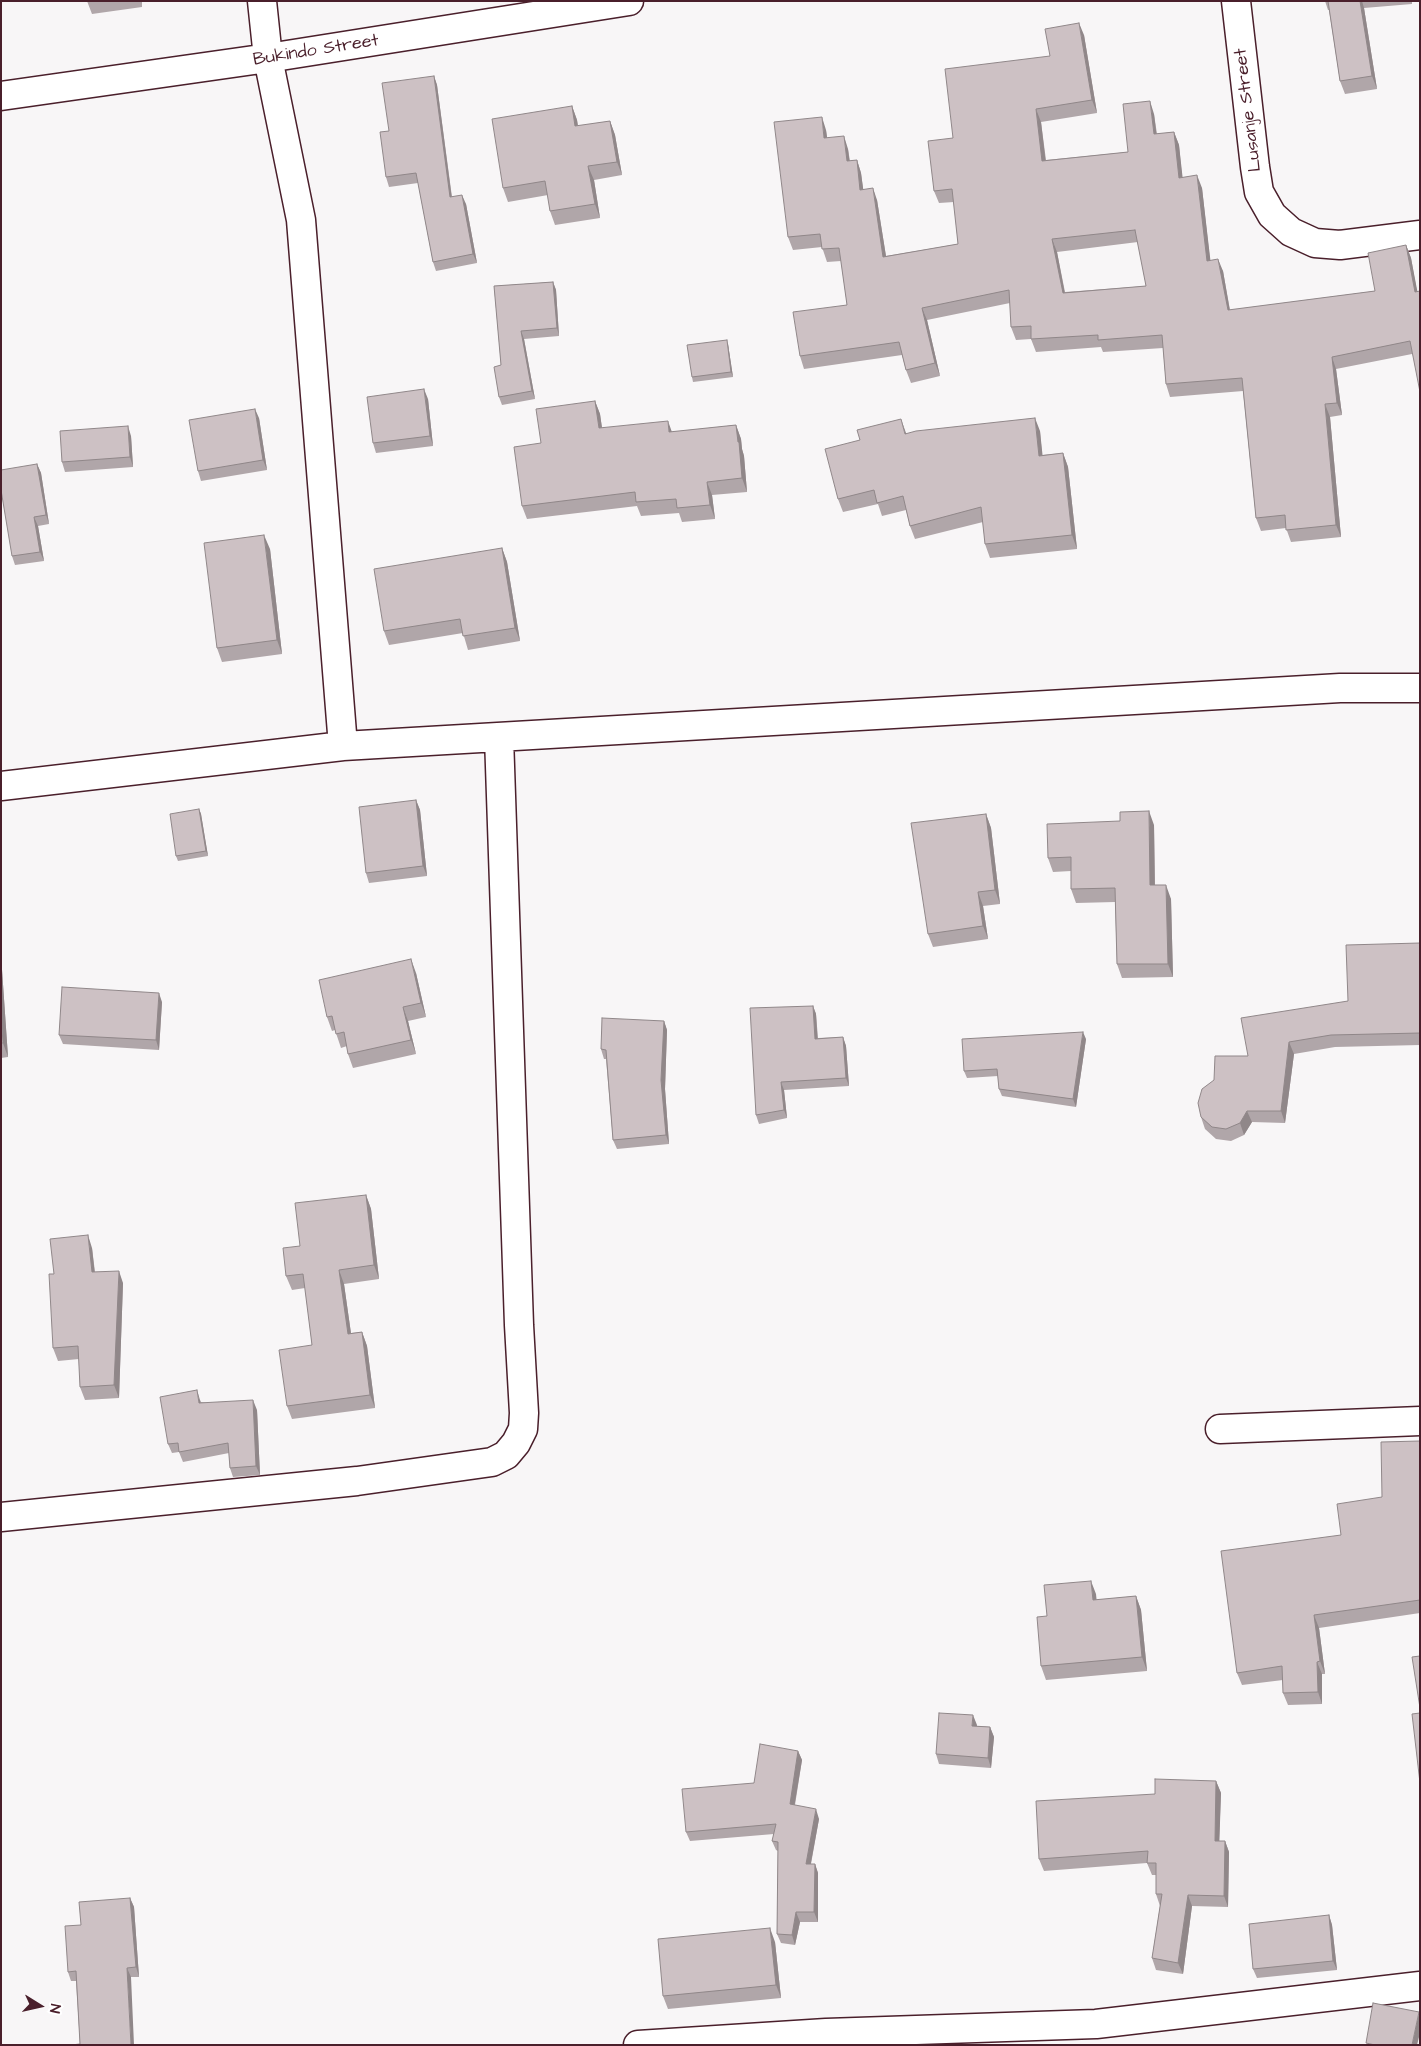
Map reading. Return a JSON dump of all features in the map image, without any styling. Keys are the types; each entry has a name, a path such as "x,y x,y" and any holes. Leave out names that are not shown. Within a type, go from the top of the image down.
{"street":[{"path":"262,1 268,58 301,220 343,746"},
{"name":"Bukindo Street","path":"1,96 268,58 629,1"},
{"name":"Lusanje Street","path":"1236,1 1259,192 1272,215 1291,232 1315,243 1340,245 1420,235"},
{"path":"1,786 343,746 1330,688 1420,688"},
{"path":"1,1517 357,1481 492,1462 506,1455 516,1444 523,1429 524,1414 519,1325 499,737"},
{"path":"1220,1428 1420,1422"},
{"path":"638,2045 826,2033 1097,2034 1420,1986"}],"building":[{"path":"1328,1 1360,1 1372,76 1340,81"},
{"path":"1079,23 1092,100 1036,109 1042,161 1128,152 1123,104 1150,101 1154,134 1174,132 1179,178 1197,175 1207,261 1218,259 1228,310 1375,291 1368,253 1406,245 1415,292 1420,291 1420,392 1410,341 1332,357 1337,403 1325,404 1336,525 1286,530 1285,515 1256,518 1242,378 1166,384 1162,335 1098,340 1098,335 1031,339 1031,326 1011,327 1009,290 922,308 935,363 906,370 899,342 800,356 793,312 847,305 839,248 822,249 820,234 788,237 774,122 822,117 824,138 844,136 847,161 857,160 860,190 873,188 883,257 958,244 952,189 934,191 928,141 953,138 945,69 1050,56 1045,29","holes":["1135,230 1146,286 1063,293 1052,239"]},
{"path":"434,76 450,197 462,195 473,254 433,262 416,173 386,177 380,132 389,131 382,83"},
{"path":"572,106 575,126 610,121 617,162 588,166 595,204 550,211 545,181 503,188 492,119"},
{"path":"553,282 557,328 521,331 532,391 499,397 494,367 501,365 494,286"},
{"path":"727,340 731,372 692,377 687,345"},
{"path":"424,389 430,436 373,443 367,397"},
{"path":"595,401 599,428 668,421 669,432 736,425 742,478 707,482 710,505 677,508 676,499 636,502 635,492 522,506 514,447 541,443 536,409"},
{"path":"255,409 263,460 198,471 189,420"},
{"path":"1035,418 1039,456 1063,453 1072,535 985,544 981,507 910,526 903,496 877,503 874,490 838,499 825,449 860,440 857,430 901,419 905,434 916,431"},
{"path":"128,426 130,457 62,462 60,431"},
{"path":"37,464 46,515 34,517 40,552 12,556 1,490 1,470"},
{"path":"264,535 277,640 217,648 204,543"},
{"path":"502,548 515,628 463,636 460,619 384,631 374,569"},
{"path":"416,800 423,866 366,873 359,807"},
{"path":"199,809 206,851 176,856 170,814"},
{"path":"1149,811 1150,885 1166,885 1168,964 1117,964 1115,888 1071,889 1071,857 1048,858 1047,824 1120,821 1120,812"},
{"path":"986,814 995,890 978,892 983,926 928,934 911,823"},
{"path":"1420,943 1420,1033 1331,1035 1289,1042 1281,1111 1247,1111 1240,1123 1226,1129 1212,1127 1201,1117 1198,1103 1202,1089 1214,1080 1215,1056 1248,1056 1241,1018 1348,1001 1346,945"},
{"path":"411,959 421,1003 403,1007 411,1040 348,1054 344,1032 336,1034 332,1016 327,1017 319,980"},
{"path":"62,987 159,993 156,1040 59,1035"},
{"path":"813,1006 815,1039 843,1037 846,1078 781,1082 784,1110 756,1115 750,1008"},
{"path":"1,1014 3,1043 1,1043"},
{"path":"602,1018 664,1021 661,1080 666,1135 613,1140 606,1050 601,1049"},
{"path":"1083,1032 1073,1099 999,1089 997,1069 964,1071 962,1039"},
{"path":"366,1195 374,1265 339,1270 348,1334 362,1332 370,1395 287,1406 279,1350 312,1345 303,1274 286,1276 283,1248 300,1246 295,1203"},
{"path":"88,1235 92,1272 119,1271 114,1385 80,1387 78,1346 53,1348 49,1274 54,1274 50,1239"},
{"path":"197,1390 199,1403 253,1400 256,1466 230,1468 228,1443 179,1452 178,1443 168,1444 160,1397"},
{"path":"1420,1441 1420,1600 1314,1615 1320,1661 1317,1662 1318,1692 1283,1693 1282,1666 1237,1673 1221,1551 1341,1535 1337,1504 1382,1497 1381,1442"},
{"path":"1091,1581 1093,1600 1136,1596 1142,1657 1041,1666 1037,1617 1047,1616 1044,1585"},
{"path":"1420,1656 1420,1708 1412,1657"},
{"path":"939,1713 973,1715 972,1726 990,1727 988,1758 936,1754"},
{"path":"1420,1713 1420,1783 1412,1714"},
{"path":"760,1744 798,1751 790,1804 816,1809 806,1864 815,1864 814,1912 796,1912 792,1935 777,1934 778,1842 772,1841 776,1824 686,1832 682,1789 754,1783"},
{"path":"1155,1779 1216,1781 1215,1841 1225,1841 1224,1896 1188,1895 1178,1963 1152,1958 1162,1894 1156,1894 1156,1863 1147,1863 1148,1851 1039,1859 1036,1801 1155,1794"},
{"path":"130,1898 136,1967 127,1968 131,2045 71,2045 80,2044 76,1971 68,1972 65,1926 81,1925 79,1902"},
{"path":"1329,1915 1333,1961 1253,1969 1249,1924"},
{"path":"770,1928 776,1985 663,1996 658,1939"},
{"path":"1373,2003 1419,2012 1412,2045 1375,2045 1366,2043"}]}
